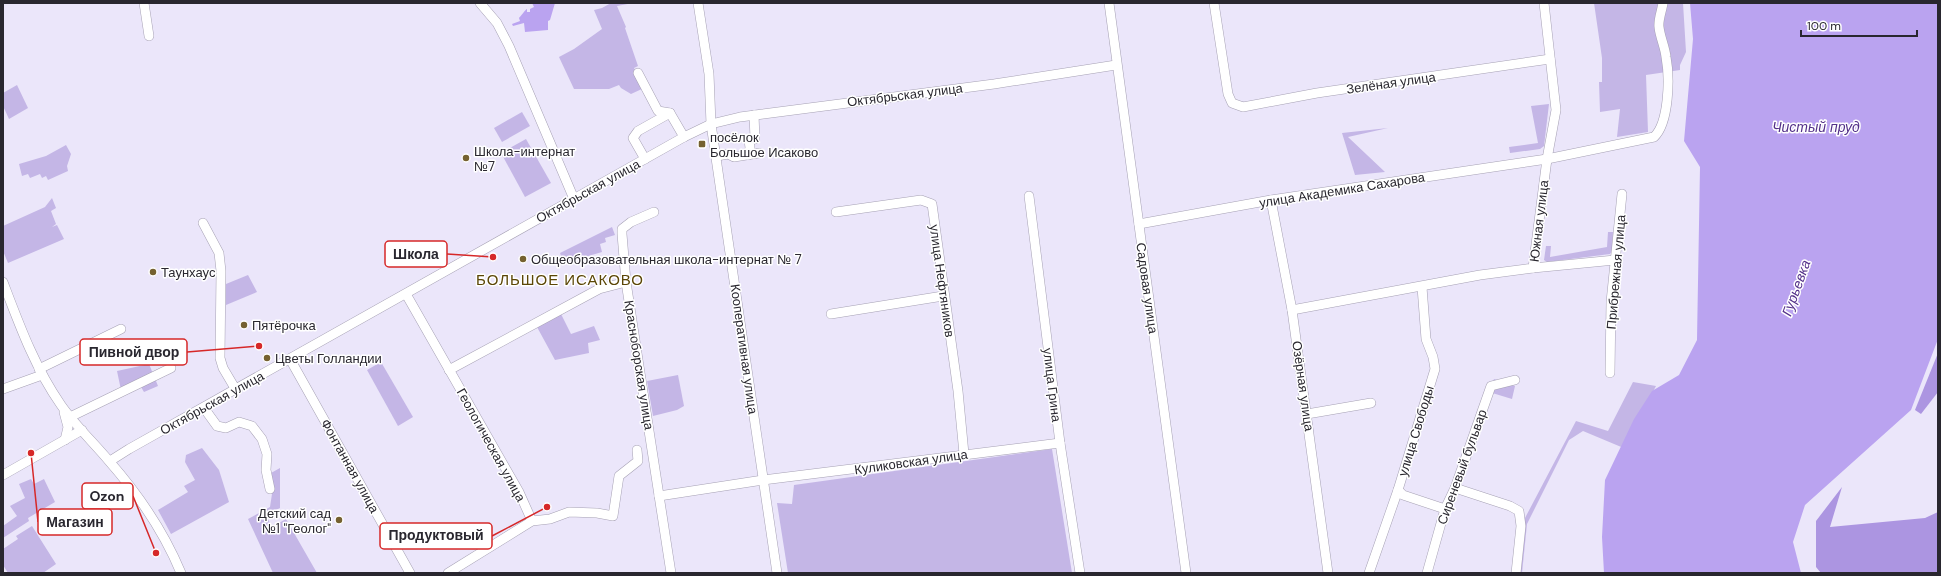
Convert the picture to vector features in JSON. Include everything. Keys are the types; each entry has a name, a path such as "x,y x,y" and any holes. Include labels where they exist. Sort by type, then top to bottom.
{"street":[{"path":"144,3 148,36"},
{"path":"480,3 497,23 509,46 574,199"},
{"name":"Кооперативная улица","path":"698,3 709,74 711,124 717,156 777,573"},
{"name":"Садовая улица","path":"1109,3 1116,65 1186,573"},
{"name":"Зелёная улица","path":"1214,3 1228,94 1232,103 1243,107 1325,92 1550,59"},
{"name":"Южная улица","path":"1292,310 1357,296 1422,287 1480,275 1533,268 1547,159 1556,110 1544,3"},
{"name":"улица Академика Сахарова","path":"1138,224 1271,200 1547,159 1654,138 1660,132 1663,121 1668,85 1666,58 1658,26 1663,3"},
{"name":"Октябрьская улица","path":"110,461 129,448 204,408 684,137 711,124 754,115 994,84 1116,65"},
{"path":"638,73 658,112 670,113"},
{"path":"670,113 684,137"},
{"path":"645,159 633,138 638,131 670,113"},
{"path":"748,155 750,148 749,140 755,139 754,115"},
{"path":"717,156 728,154 734,157 759,153"},
{"name":"Прибрежная улица","path":"1610,373 1611,302 1622,194"},
{"name":"улица Грина","path":"1029,196 1060,443 1080,573"},
{"name":"улица Нефтяников","path":"836,212 921,200 932,204 943,296 958,391 964,454"},
{"name":"Озёрная улица","path":"1271,200 1292,310 1328,573"},
{"path":"626,282 622,229 631,222 654,212"},
{"path":"203,223 219,253 221,271 220,358 223,368 236,390"},
{"path":"1533,268 1615,260"},
{"path":"3,282 17,319 41,372 62,407 110,461 134,492 172,552 181,573"},
{"name":"Красноборская улица","path":"449,370 600,289 626,282 671,573"},
{"name":"улица Свободы","path":"1369,573 1398,490 1435,370 1433,357 1426,339 1422,287"},
{"name":"Геологическая улица","path":"406,294 519,492 532,521"},
{"path":"831,314 943,296"},
{"path":"3,389 41,372 121,329"},
{"name":"Фонтанная улица","path":"290,359 410,573"},
{"path":"70,417 171,368"},
{"name":"Сиреневый бульвар","path":"1427,573 1445,509 1455,488 1490,386 1515,380"},
{"path":"1307,414 1371,403"},
{"path":"62,407 68,427 64,440"},
{"path":"204,408 217,426 226,428 239,422 252,426 262,439 267,454 266,470 270,489"},
{"path":"3,475 82,430"},
{"name":"Куликовская улица","path":"659,496 763,480 1060,443"},
{"path":"448,573 532,521 550,519 569,512 597,513 613,516 619,476 638,461 638,450"},
{"path":"1455,488 1510,506 1519,511 1521,526 1516,573"},
{"path":"1398,490 1403,495 1445,509"}],"shaded area":[{"path":"611,3 633,3 617,6 626,27 625,28 638,66 634,68 644,88 631,94 619,85 609,89 574,89 559,57 574,49 602,29 594,10"},
{"path":"1594,3 1683,3 1686,52 1680,65 1680,70 1646,75 1648,132 1617,137 1620,109 1600,112 1599,82 1602,82 1602,58"},
{"path":"17,85 28,108 9,119 3,106 3,93"},
{"path":"1549,104 1544,146 1540,149 1510,153 1509,147 1538,143 1531,106"},
{"path":"522,112 530,126 502,142 494,128"},
{"path":"1388,128 1348,137 1385,172 1355,175 1342,133"},
{"path":"526,139 551,183 525,197 501,153"},
{"path":"66,145 71,154 67,166 68,171 48,180 46,176 42,178 40,174 30,178 28,174 22,176 19,164 46,156"},
{"path":"52,198 56,208 51,211 56,224 52,227 57,225 64,239 8,263 3,251 3,226 45,207"},
{"path":"612,227 615,235 605,238 606,242 600,244 602,252 584,256 564,264 560,253"},
{"path":"1608,232 1613,232 1612,251 1610,254 1547,262 1544,260 1546,246 1551,246 1550,257 1607,247"},
{"path":"248,275 257,292 226,305 226,284"},
{"path":"561,314 571,334 594,326 600,340 588,343 589,353 555,360 537,327"},
{"path":"1938,353 1938,392 1921,414 1915,410"},
{"path":"381,362 413,417 398,426 367,370"},
{"path":"149,364 158,386 144,392 141,387 121,390 117,371"},
{"path":"678,375 684,406 677,410 653,416 647,381"},
{"path":"1494,379 1515,386 1512,399 1489,392"},
{"path":"1633,382 1656,386 1637,422 1626,449 1583,431 1569,440 1527,524 1522,573 1520,573 1525,518 1576,421 1608,431"},
{"path":"202,448 219,470 229,502 171,534 158,510 188,492 184,486 195,480 185,462 186,455"},
{"path":"1052,449 1072,573 788,573 777,503 792,504 794,485"},
{"path":"280,468 280,508 266,515 272,527 286,519 317,573 273,573 248,519 270,507 272,494 271,473"},
{"path":"31,479 34,484 44,479 55,502 28,518 29,521 3,538 3,526 17,516 10,506 25,498 19,484"},
{"path":"1842,487 1830,527 1925,518 1938,512 1938,571 1935,573 1821,573 1816,567 1816,521"},
{"path":"32,526 56,564 43,573 8,573 3,565 3,549 18,539 16,536"}],"water":[{"path":"532,3 555,3 550,20 548,21 548,30 525,32 524,23 513,26 512,24 520,21 519,18 526,9 527,12 530,12 530,9 534,7"},
{"name":"Чистый пруд","path":"1690,3 1938,3 1938,339 1911,410 1805,505 1793,542 1801,573 1604,573 1602,537 1605,480 1634,419 1652,391 1679,375 1697,340 1700,167 1684,141 1693,39"}],"place":[{"name":"посёлок Большое Исаково","path":"702,144"},
{"name":"Школа-интернат №7","path":"466,158"},
{"name":"Школа","path":"493,257"},
{"name":"Общеобразовательная школа-интернат № 7","path":"523,259"},
{"name":"Таунхаус","path":"153,272"},
{"name":"Пятёрочка","path":"244,325"},
{"name":"Пивной двор","path":"259,346"},
{"name":"Цветы Голландии","path":"267,358"},
{"name":"Магазин","path":"31,453"},
{"name":"Продуктовый","path":"547,507"},
{"name":"Детский сад №1 \"Геолог\"","path":"339,520"},
{"name":"Ozon","path":"156,553"}],"district":[{"name":"БОЛЬШОЕ ИСАКОВО","path":"560,280"}],"water label":[{"name":"Гурьевка","path":"1796,288"}]}
